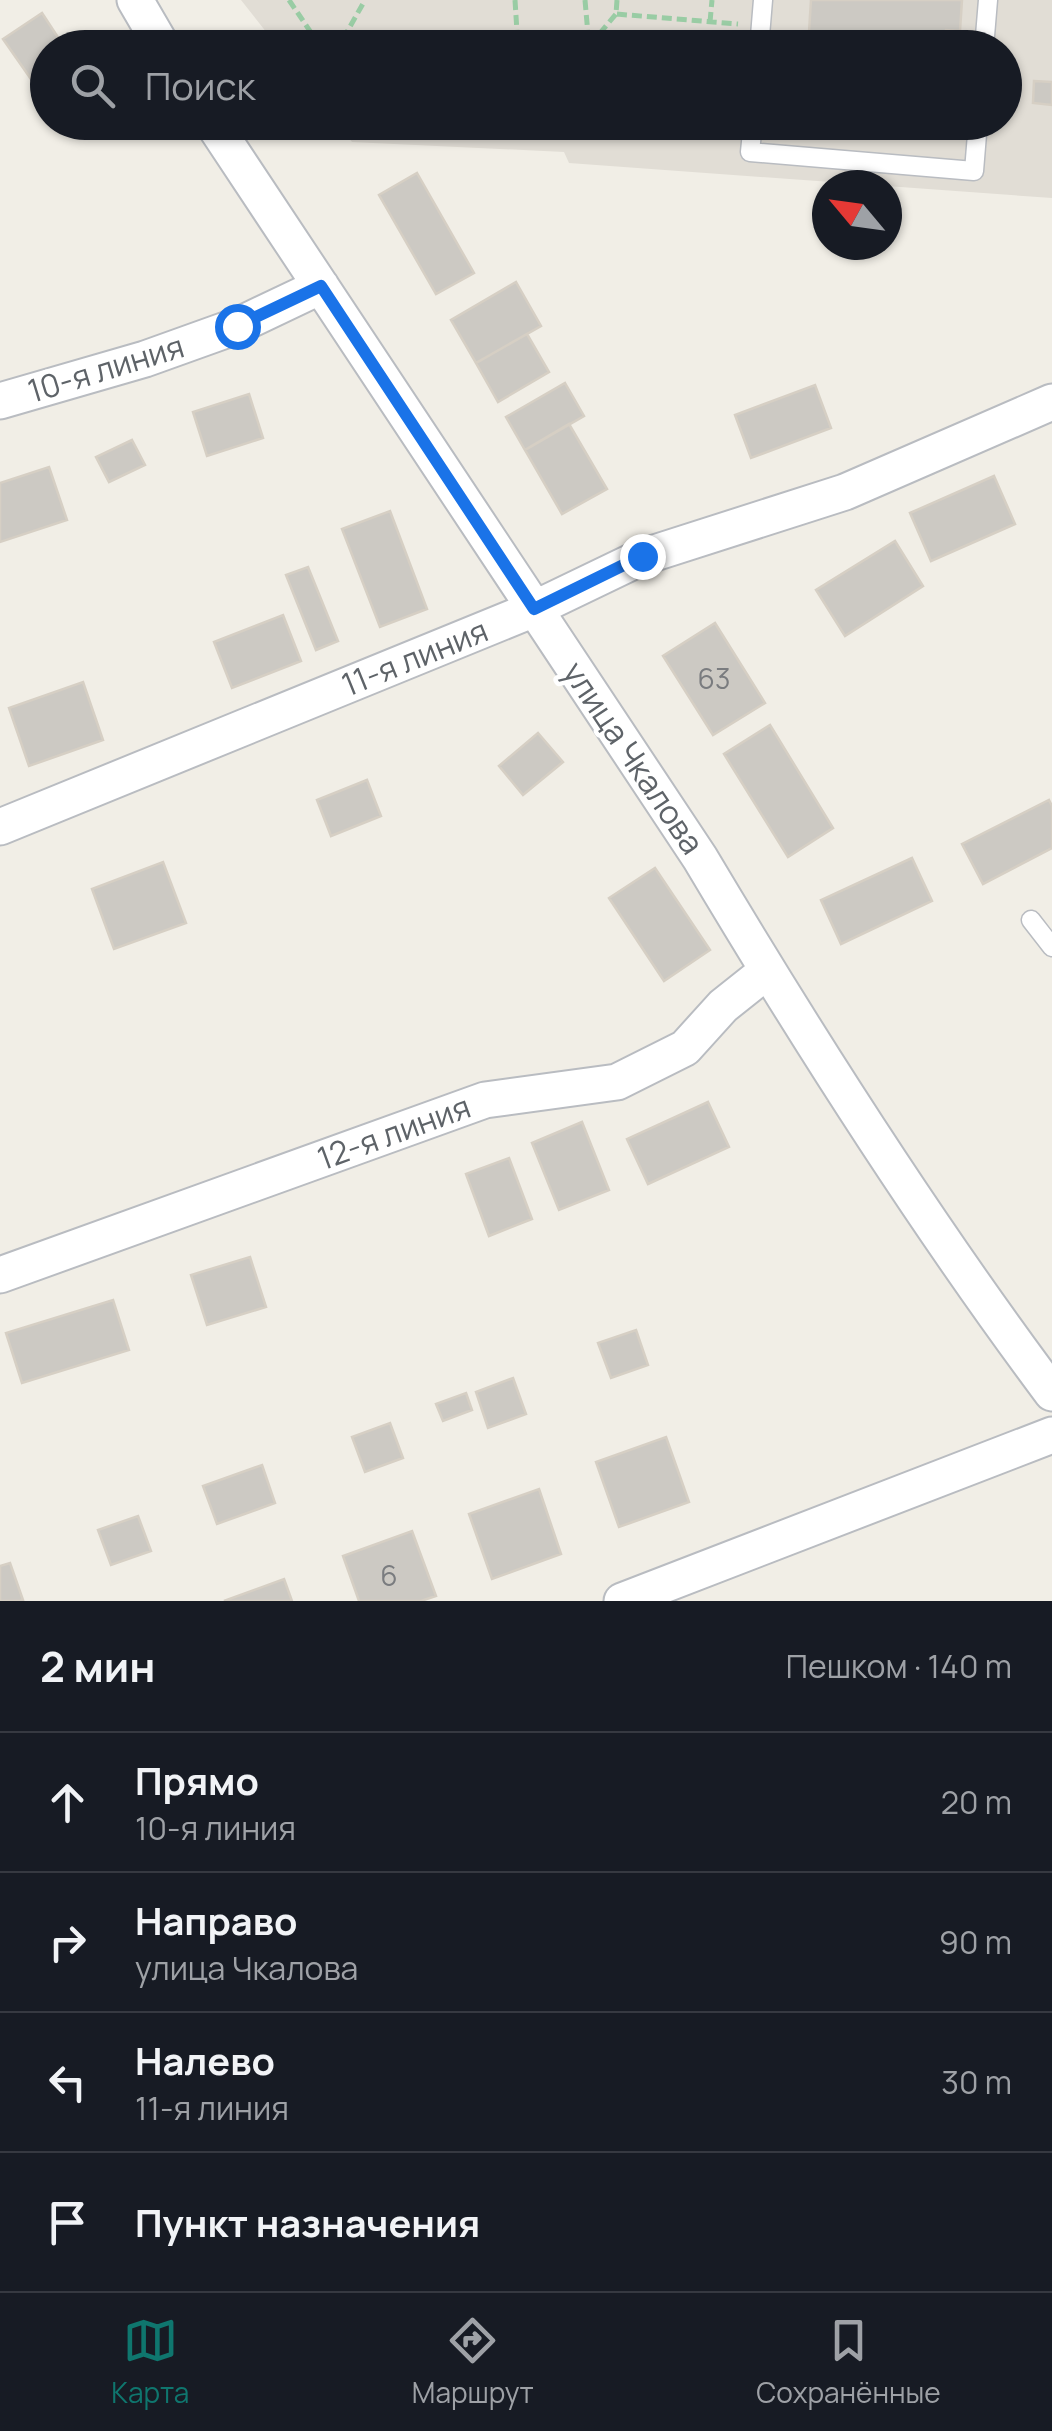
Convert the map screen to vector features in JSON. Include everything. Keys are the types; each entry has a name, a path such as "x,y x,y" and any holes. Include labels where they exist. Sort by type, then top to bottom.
{"street":[{"path":"135,0 152,30"},
{"name":"улица Чкалова","path":"224,140 700,858 767,971 915,1200 1052,1393"},
{"name":"10-я линия","path":"0,402 144,359 237,326 321,286"},
{"name":"11-я линия","path":"0,828 534,609 642,556 845,492 1052,402"},
{"name":"12-я линия","path":"0,1275 486,1100 617,1082 685,1048 723,1006 767,971"},
{"path":"622,1601 1052,1435"}],"lane":[{"path":"761,30 763,0"},
{"path":"986,30 988,0"},
{"path":"751,140 750,152 974,170 976,140"},
{"path":"1031,920 1052,948"}],"path":[{"path":"290,0 309,30"},
{"path":"348,30 365,0"},
{"path":"515,0 517,30"},
{"path":"586,0 588,30"},
{"path":"603,30 616,14 617,0"},
{"path":"710,22 712,0"},
{"path":"616,14 761,26"}],"shaded area":[{"path":"241,0 1052,0 1052,198 902,187 902,170 812,170 812,181 569,163 564,152 350,140 1022,140 1022,30 265,30"}],"building":[{"path":"811,0 962,0 960,30 809,30"},
{"path":"42,13 53,30 30,30 30,78 3,39"},
{"path":"1034,81 1052,82 1052,105 1033,103"},
{"path":"417,173 474,273 436,294 379,195"},
{"path":"516,282 541,326 476,363 451,320"},
{"path":"527,334 549,372 498,402 476,363"},
{"path":"565,383 584,416 525,450 506,417"},
{"path":"815,385 831,428 751,458 735,415"},
{"path":"249,394 263,438 207,456 193,412"},
{"path":"569,424 607,489 562,514 525,450"},
{"path":"132,440 145,465 109,482 96,457"},
{"path":"49,467 67,520 0,542 0,483"},
{"path":"994,476 1015,524 931,561 910,513"},
{"path":"390,511 427,609 380,627 342,529"},
{"path":"895,541 923,586 845,636 816,590"},
{"path":"308,567 338,641 316,650 286,575"},
{"path":"283,615 301,661 232,688 214,642"},
{"path":"715,623 765,703 713,735 663,656"},
{"path":"83,682 103,740 29,766 9,708"},
{"path":"770,725 833,828 788,857 724,754"},
{"path":"538,733 563,762 523,795 499,766"},
{"path":"367,780 381,816 331,836 317,800"},
{"path":"1049,800 1052,848 983,884 962,844"},
{"path":"912,858 932,901 841,944 821,900"},
{"path":"163,862 186,923 114,949 92,889"},
{"path":"655,868 710,950 664,981 609,898"},
{"path":"708,1102 729,1147 648,1184 627,1139"},
{"path":"582,1122 609,1190 559,1210 532,1143"},
{"path":"509,1158 532,1219 489,1236 466,1174"},
{"path":"250,1257 266,1307 207,1325 191,1275"},
{"path":"113,1300 129,1350 22,1383 6,1333"},
{"path":"636,1330 648,1365 611,1378 598,1343"},
{"path":"513,1378 526,1414 488,1428 476,1392"},
{"path":"466,1393 472,1410 443,1421 436,1404"},
{"path":"390,1423 403,1458 365,1472 352,1437"},
{"path":"666,1437 689,1502 619,1527 596,1462"},
{"path":"262,1465 275,1503 217,1524 203,1486"},
{"path":"539,1489 561,1554 492,1579 469,1514"},
{"path":"138,1516 151,1551 111,1565 98,1530"},
{"path":"412,1531 436,1596 421,1601 359,1601 343,1556"},
{"path":"10,1563 23,1600 0,1601 0,1566"},
{"path":"284,1579 292,1601 224,1601"}],"route":[{"path":"237,326 321,286 534,609 642,556"}]}
